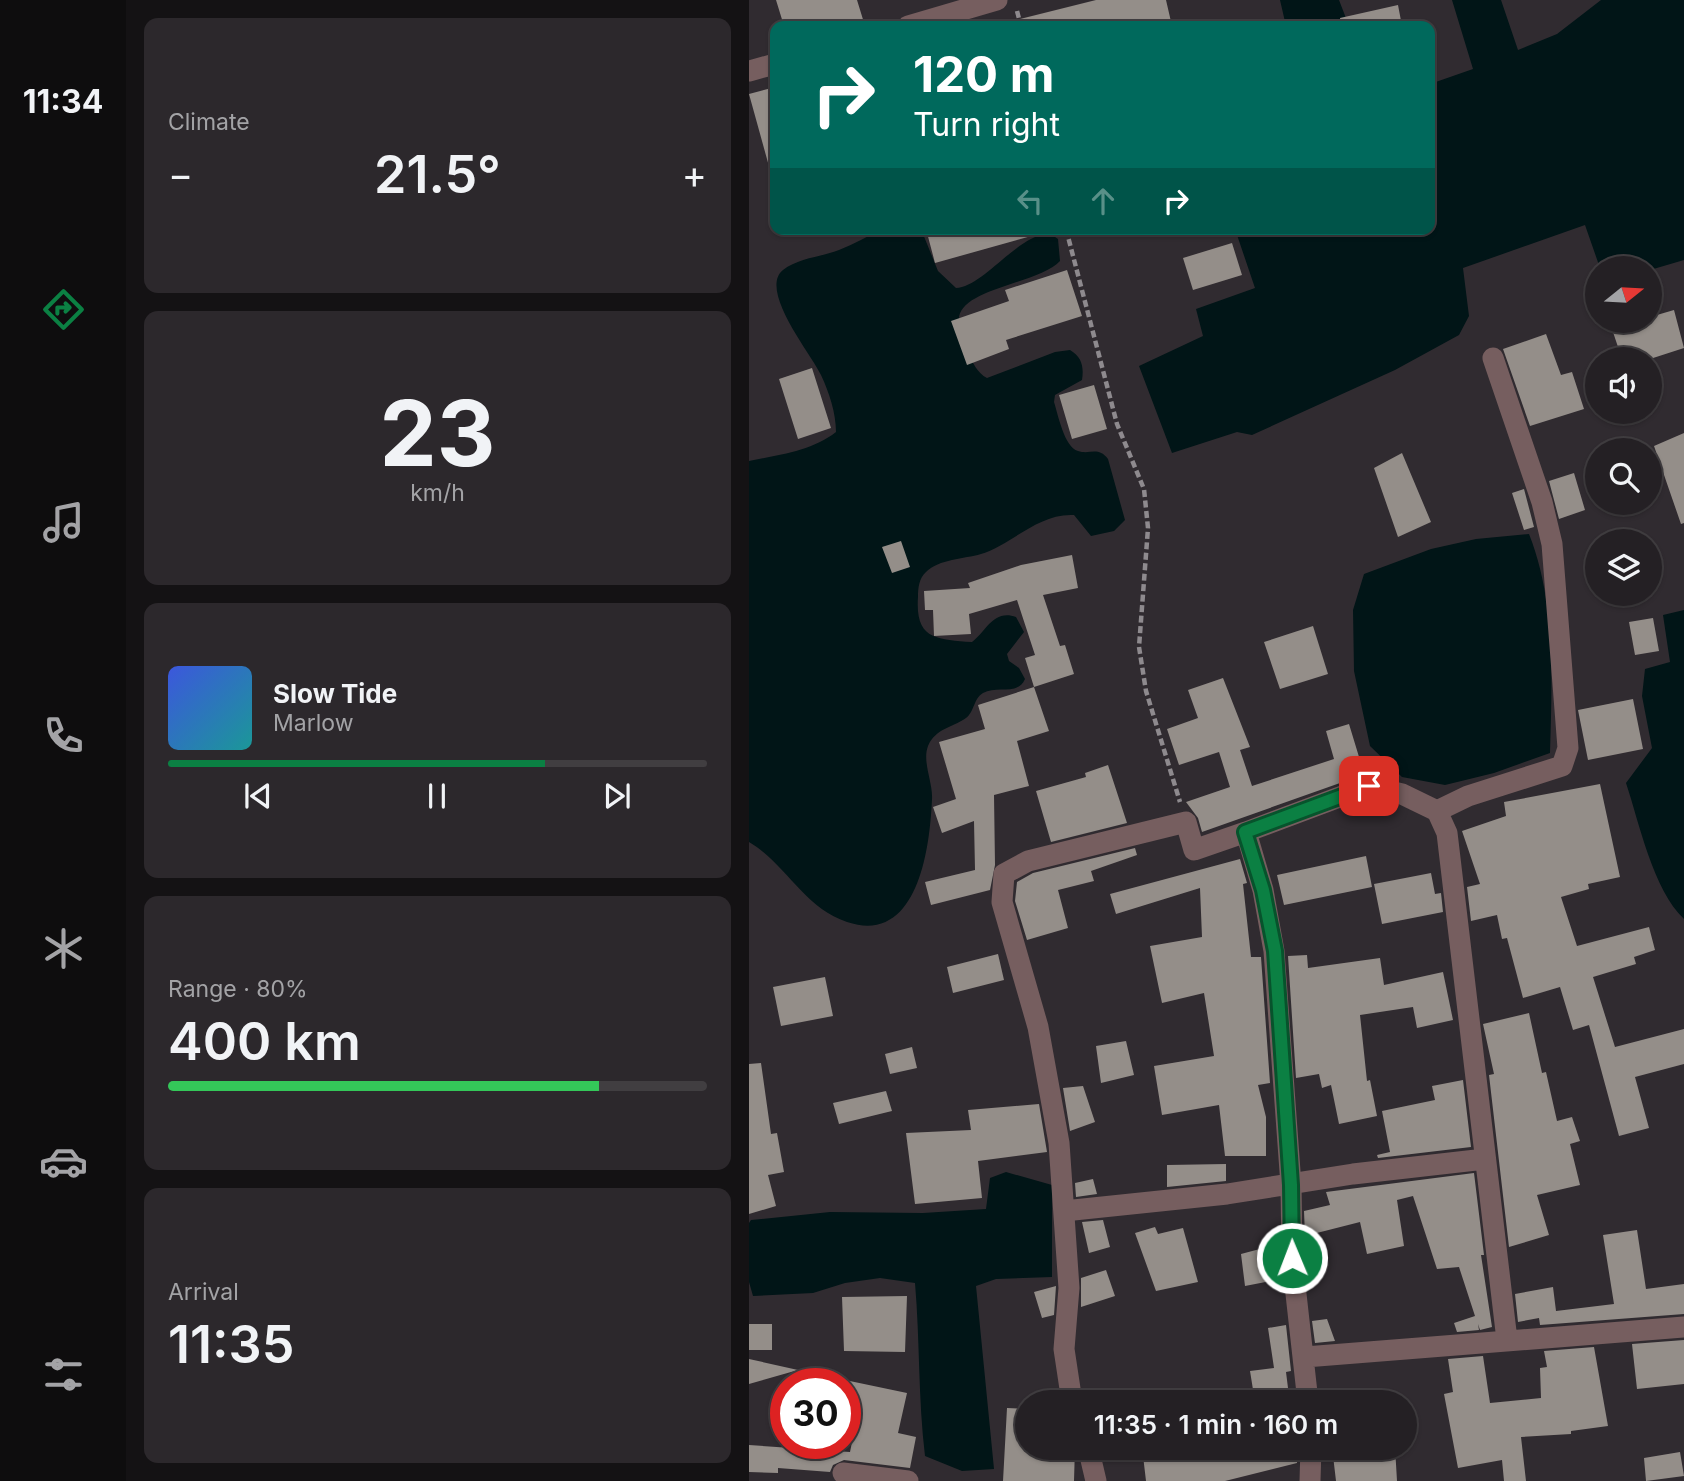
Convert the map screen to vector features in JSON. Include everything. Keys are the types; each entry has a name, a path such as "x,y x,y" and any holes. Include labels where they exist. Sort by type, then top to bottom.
{"street":[{"path":"925,21 997,0"},
{"path":"749,71 770,65"},
{"path":"1437,811 1468,796 1562,766 1568,748 1552,544 1542,502 1493,358"},
{"path":"1070,1390 1064,1349 1069,1288 1053,1103 1038,1027 1002,902 1004,874 1028,861 1186,822 1194,850 1369,786 1402,794 1437,811 1447,833 1507,1340"},
{"path":"1245,832 1263,890 1275,951 1291,1185 1292,1258 1307,1390"},
{"path":"1064,1211 1485,1159"},
{"path":"1305,1357 1684,1327"},
{"path":"1091,1460 1096,1481"},
{"path":"1311,1460 1311,1481"},
{"path":"843,1473 908,1481"}],"path":[{"path":"1068,235 1117,424 1144,489 1148,528 1139,647 1146,691 1186,822"}],"shaded area":[{"path":"1280,0 1339,0 1347,21 1285,21"},
{"path":"1452,0 1501,0 1518,50 1557,34 1601,0 1684,0 1684,260 1663,266 1663,256 1596,256 1585,225 1463,268 1469,316 1459,335 1395,370 1252,435 1237,432 1172,453 1139,366 1203,336 1196,309 1255,288 1237,235 1435,235 1435,82 1473,69"},
{"path":"871,235 923,235 938,271 956,288 981,277 1035,237 1047,235 1058,239 1060,261 1050,269 974,299 964,307 959,317 971,359 987,378 1055,352 1070,350 1080,359 1082,380 1055,395 1054,402 1065,437 1073,448 1082,452 1101,453 1108,459 1125,520 1114,531 1091,536 1074,515 1049,519 981,554 938,564 922,577 918,590 920,622 925,629 939,638 972,642 1001,616 1016,617 1024,632 1007,654 1009,661 1019,668 1025,679 1022,684 1012,689 983,693 977,698 966,718 935,735 931,740 926,759 932,792 931,818 916,887 905,906 890,919 871,925 847,922 819,907 774,862 749,842 749,461 806,448 836,432 827,388 782,307 777,292 777,279 783,270 796,263 856,243"},
{"path":"1529,534 1538,560 1548,614 1551,670 1550,753 1494,773 1445,785 1402,777 1370,746 1354,671 1353,610 1364,574 1431,549 1476,539"},
{"path":"1684,610 1684,919 1673,906 1655,874 1626,783 1652,748 1642,696 1645,669 1670,662 1663,615"},
{"path":"1006,1172 1052,1185 1052,1277 996,1279 976,1286 994,1469 962,1471 925,1456 915,1283 880,1278 845,1283 813,1293 753,1296 749,1282 749,1223 751,1220 830,1212 923,1213 986,1209 990,1178"}],"building":[{"path":"776,0 857,0 863,21 782,21"},
{"path":"1096,0 1166,0 1171,21 1020,21"},
{"path":"1398,5 1401,21 1340,21 1340,18"},
{"path":"770,88 770,170 749,94"},
{"path":"928,235 1035,235 935,263"},
{"path":"1232,243 1242,275 1193,290 1183,258"},
{"path":"1067,270 1082,316 1006,340 1009,349 967,365 951,321 1009,301 1005,290"},
{"path":"1674,310 1684,348 1662,355 1662,347 1618,347 1613,333 1662,333 1663,313"},
{"path":"1546,334 1561,375 1572,372 1584,409 1530,426 1503,349"},
{"path":"812,368 831,428 798,439 779,379"},
{"path":"1094,385 1107,429 1072,439 1059,395"},
{"path":"1684,433 1684,523 1681,524 1662,469 1662,443"},
{"path":"1402,453 1431,522 1398,537 1374,468"},
{"path":"1574,473 1585,510 1559,519 1549,481"},
{"path":"1524,489 1534,527 1524,530 1512,493"},
{"path":"901,541 910,567 892,573 882,547"},
{"path":"1072,555 1078,588 1043,595 1060,646 1065,645 1074,674 1034,687 1025,658 1035,655 1017,600 969,614 971,634 934,636 933,610 925,610 924,591 970,588 968,583 1021,565"},
{"path":"1653,618 1659,651 1635,655 1629,622"},
{"path":"1313,626 1328,674 1280,689 1264,642"},
{"path":"1223,678 1250,747 1240,750 1252,786 1334,759 1326,731 1349,724 1363,770 1339,778 1340,783 1202,832 1198,818 1186,802 1230,787 1219,752 1179,765 1167,729 1198,718 1188,690"},
{"path":"1034,687 1049,731 1017,741 1029,786 994,795 995,865 990,890 931,905 925,882 975,870 974,821 942,833 933,807 956,799 939,742 985,729 978,705"},
{"path":"1633,699 1643,749 1588,760 1578,710"},
{"path":"1108,765 1127,823 1051,842 1036,791 1086,777 1085,773"},
{"path":"1600,784 1620,877 1588,884 1589,889 1561,897 1577,946 1649,927 1655,950 1634,957 1636,964 1593,977 1615,1047 1684,1029 1684,1064 1635,1077 1649,1128 1619,1136 1589,1025 1573,1030 1560,987 1523,998 1507,938 1502,939 1497,915 1471,921 1467,887 1480,884 1462,831 1506,816 1504,802"},
{"path":"1135,848 1137,855 1091,871 1094,881 1058,890 1068,928 1027,940 1015,901 1017,882 1033,873"},
{"path":"1366,856 1372,887 1284,905 1277,875"},
{"path":"1240,859 1247,883 1243,884 1251,957 1261,957 1270,1083 1258,1085 1266,1117 1266,1156 1225,1156 1219,1105 1162,1115 1154,1066 1214,1056 1204,993 1162,1003 1150,946 1202,937 1200,888 1116,914 1110,894"},
{"path":"1431,873 1435,894 1441,893 1443,912 1382,924 1374,884"},
{"path":"998,954 1004,980 953,993 947,967"},
{"path":"1307,955 1308,968 1380,958 1384,985 1443,972 1453,1020 1417,1028 1413,1007 1360,1015 1367,1081 1370,1080 1377,1116 1339,1124 1331,1085 1322,1088 1319,1074 1296,1078 1288,956"},
{"path":"825,977 833,1016 781,1026 773,987"},
{"path":"1529,1013 1542,1073 1546,1072 1557,1121 1572,1117 1580,1141 1570,1144 1580,1185 1537,1195 1549,1235 1509,1247 1489,1075 1494,1074 1483,1024"},
{"path":"1126,1041 1134,1075 1101,1083 1096,1046"},
{"path":"912,1047 917,1068 890,1074 885,1054"},
{"path":"761,1063 771,1134 777,1133 784,1172 768,1175 776,1206 749,1214 749,1064"},
{"path":"1463,1080 1471,1147 1378,1158 1377,1155 1390,1152 1382,1111 1435,1100 1432,1086"},
{"path":"1083,1086 1095,1122 1070,1131 1063,1088"},
{"path":"886,1091 892,1111 839,1124 833,1103"},
{"path":"1039,1104 1047,1152 978,1161 982,1198 915,1204 906,1133 971,1130 968,1110"},
{"path":"1226,1164 1226,1181 1167,1187 1167,1165"},
{"path":"1474,1173 1484,1255 1481,1255 1492,1327 1480,1330 1478,1324 1479,1330 1457,1332 1454,1323 1475,1316 1459,1267 1437,1269 1413,1196 1397,1200 1404,1246 1367,1254 1360,1222 1305,1236 1304,1211 1330,1205 1326,1192"},
{"path":"1093,1179 1097,1194 1076,1197 1075,1183"},
{"path":"1103,1220 1110,1247 1089,1253 1082,1222"},
{"path":"1155,1227 1158,1234 1183,1228 1198,1282 1156,1291 1135,1233"},
{"path":"1637,1230 1646,1289 1684,1284 1684,1314 1540,1325 1539,1318 1518,1322 1515,1294 1553,1287 1556,1311 1614,1304 1603,1235"},
{"path":"1279,1244 1281,1279 1245,1286 1241,1254"},
{"path":"1106,1270 1115,1296 1081,1307 1081,1278"},
{"path":"1056,1286 1054,1315 1042,1318 1034,1292"},
{"path":"907,1296 905,1352 844,1351 842,1297"},
{"path":"1327,1319 1335,1341 1315,1343 1312,1321"},
{"path":"749,1324 772,1324 772,1350 749,1350"},
{"path":"1286,1325 1291,1371 1286,1372 1288,1390 1253,1390 1250,1371 1274,1368 1268,1328"},
{"path":"1684,1340 1684,1384 1637,1389 1632,1344"},
{"path":"1594,1347 1608,1426 1571,1431 1571,1434 1521,1437 1526,1481 1504,1481 1502,1460 1458,1468 1444,1394 1453,1392 1448,1359 1483,1356 1490,1403 1541,1398 1540,1368 1547,1367 1544,1351"},
{"path":"749,1359 789,1368 770,1368 770,1378 749,1384"},
{"path":"861,1383 907,1393 898,1433 916,1437 910,1468 844,1460 833,1465 830,1472 778,1468 778,1473 749,1472 749,1445 770,1446 770,1459 861,1459"},
{"path":"1007,1408 1015,1408 1015,1460 1075,1460 1074,1481 1003,1481"},
{"path":"1680,1452 1684,1476 1646,1481 1644,1458"},
{"path":"1144,1460 1297,1460 1297,1463 1225,1481 1146,1481"},
{"path":"1334,1460 1396,1460 1397,1481 1336,1481"}],"route":[{"path":"1292,1258 1291,1185 1275,951 1263,890 1245,832 1369,786"}]}
